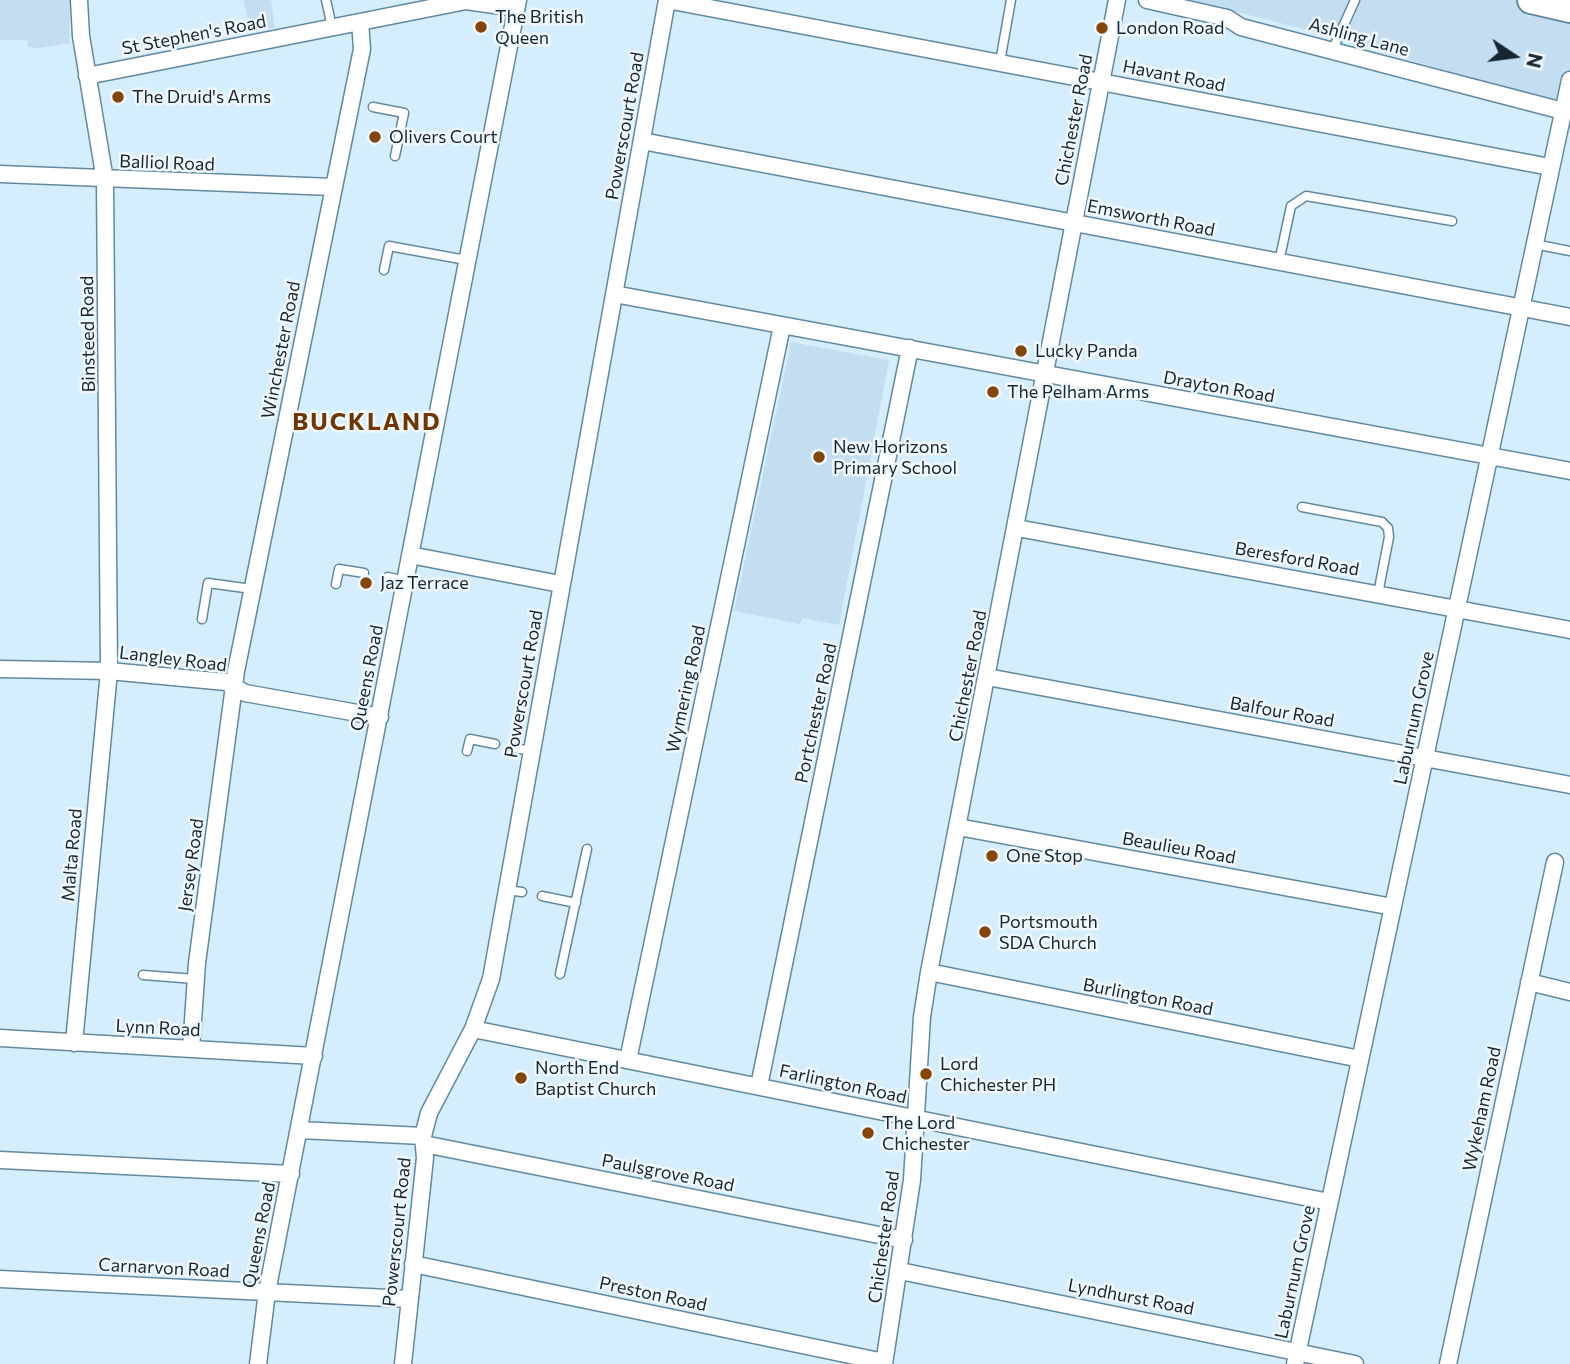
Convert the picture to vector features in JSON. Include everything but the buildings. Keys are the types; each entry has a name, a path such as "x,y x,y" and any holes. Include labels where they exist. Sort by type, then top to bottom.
{"main road":[{"path":"1531,0 1570,9"}],"street":[{"name":"Binsteed Road","path":"79,0 87,76 105,180 109,671"},
{"name":"Havant Road","path":"667,0 1550,167"},
{"name":"Powerscourt Road","path":"403,1364 424,1140 438,1092 473,1029 491,979 514,891 531,751 667,0"},
{"name":"Chichester Road","path":"884,1363 904,1240 917,1119 922,1017 929,972 1117,0"},
{"name":"Ashling Lane","path":"1147,0 1227,18 1241,27 1563,111"},
{"name":"St Stephen's Road","path":"87,76 466,1 517,4"},
{"name":"Queens Road","path":"258,1364 267,1292 517,4"},
{"name":"Winchester Road","path":"234,686 333,187 356,103 362,49 360,22"},
{"name":"Laburnum Grove","path":"1297,1358 1570,80"},
{"name":"Emsworth Road","path":"642,141 1570,317"},
{"name":"Balliol Road","path":"0,174 333,187"},
{"name":"Drayton Road","path":"614,294 1570,471"},
{"name":"Wymering Road","path":"628,1060 782,326"},
{"name":"Portchester Road","path":"759,1086 910,348"},
{"name":"Beresford Road","path":"1017,528 1570,630"},
{"path":"410,555 560,584"},
{"name":"Langley Road","path":"0,669 109,671 226,682 245,693 380,717"},
{"name":"Malta Road","path":"74,1043 109,671"},
{"name":"Balfour Road","path":"987,677 1570,785"},
{"name":"Jersey Road","path":"191,1049 195,979 234,686"},
{"name":"Beaulieu Road","path":"957,827 1393,907"},
{"name":"Wykeham Road","path":"1448,1364 1555,862"},
{"name":"Burlington Road","path":"929,972 1360,1059"},
{"path":"1529,982 1570,992"},
{"name":"Farlington Road","path":"473,1029 1329,1202"},
{"name":"Lynn Road","path":"0,1038 314,1056"},
{"name":"Paulsgrove Road","path":"300,1130 424,1140 904,1240"},
{"path":"0,1160 291,1174"},
{"name":"Preston Road","path":"413,1264 884,1363"},
{"name":"Lyndhurst Road","path":"900,1271 1297,1358 1354,1364"},
{"name":"Carnarvon Road","path":"0,1279 409,1299"}],"lane":[{"path":"327,0 332,27"},
{"path":"1000,62 1011,0"},
{"path":"1333,50 1355,0"},
{"path":"373,107 404,113 395,156"},
{"path":"1279,262 1291,206 1306,196 1452,221"},
{"path":"1534,244 1570,251"},
{"path":"384,270 389,246 466,260"},
{"path":"1302,507 1381,522 1388,528 1389,537 1378,594"},
{"path":"336,584 339,569 364,573"},
{"path":"388,577 405,580"},
{"path":"202,619 208,583 252,589"},
{"path":"467,751 470,738 495,744"},
{"path":"514,748 531,751"},
{"path":"560,974 587,849"},
{"path":"542,896 576,903"},
{"path":"143,975 195,979"}],"shaded area":[{"path":"0,0 70,0 69,43 39,48 28,47 27,40 0,40"},
{"path":"244,0 271,0 275,27 250,32"},
{"path":"1189,0 1570,0 1570,101 1510,90 1332,36"},
{"name":"New Horizons Primary School","path":"791,342 889,360 839,625 802,618 800,624 734,611"}],"place":[{"name":"The British Queen","path":"481,27"},
{"name":"London Road","path":"1102,28"},
{"name":"The Druid's Arms","path":"118,97"},
{"name":"Olivers Court","path":"375,137"},
{"name":"Lucky Panda","path":"1021,351"},
{"name":"The Pelham Arms","path":"993,392"},
{"name":"New Horizons Primary School","path":"819,457"},
{"name":"Jaz Terrace","path":"366,583"},
{"name":"One Stop","path":"992,856"},
{"name":"Portsmouth SDA Church","path":"985,932"},
{"name":"Lord Chichester PH","path":"926,1074"},
{"name":"North End Baptist Church","path":"521,1078"},
{"name":"The Lord Chichester","path":"868,1133"}],"district":[{"name":"BUCKLAND","path":"367,422"}]}
